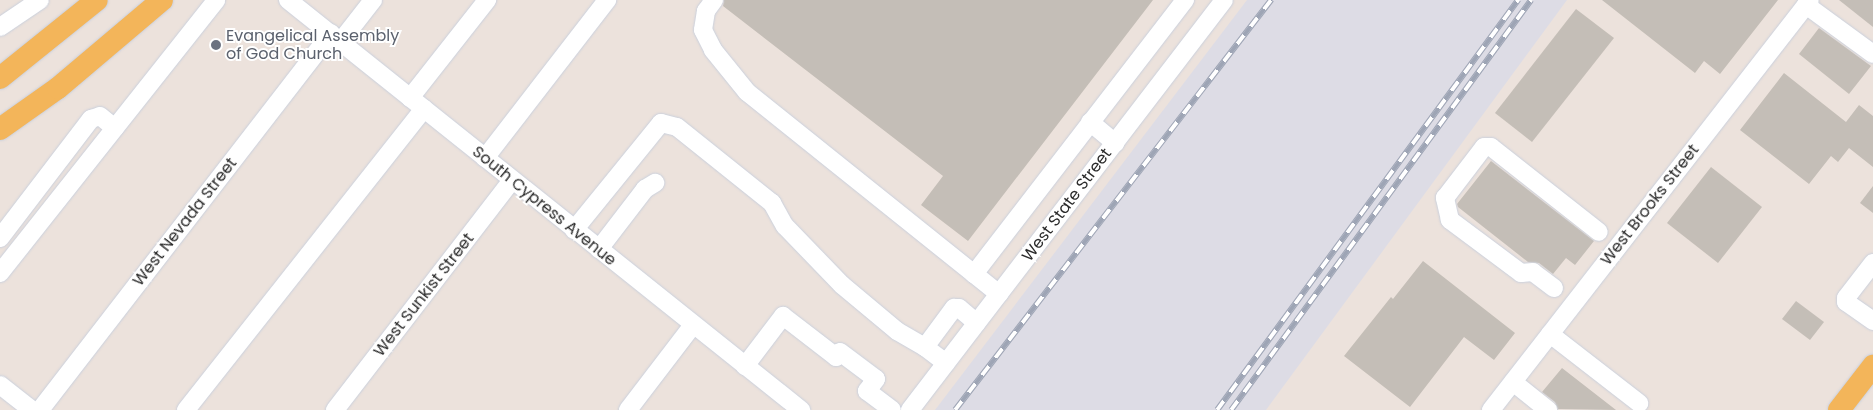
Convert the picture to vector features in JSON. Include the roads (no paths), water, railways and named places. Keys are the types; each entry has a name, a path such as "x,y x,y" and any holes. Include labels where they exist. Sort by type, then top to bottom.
{"main road":[{"path":"0,78 97,0"},
{"path":"0,129 58,88 162,0"},
{"path":"1839,410 1871,374"}],"street":[{"path":"0,26 40,0"},
{"path":"0,273 216,0"},
{"name":"South Cypress Avenue","path":"288,0 801,410"},
{"name":"West Nevada Street","path":"40,410 336,37 373,0"},
{"path":"186,410 417,103 487,0"},
{"path":"484,158 607,0"},
{"path":"714,0 706,11 703,30 713,50 747,92 999,294"},
{"path":"974,274 1185,0"},
{"name":"West State Street","path":"910,410 1224,0"},
{"path":"1808,2 1873,54"},
{"name":"West Brooks Street","path":"1491,410 1808,2"},
{"path":"0,238 91,120 100,116 115,128"},
{"path":"1090,122 1115,143"},
{"path":"574,230 661,123 677,126 772,203 785,226 842,285 897,331 925,347 946,363"},
{"path":"1554,288 1533,272 1520,273 1450,220 1445,198 1484,147 1491,147 1599,232"},
{"name":"West Sunkist Street","path":"335,410 512,180"},
{"path":"599,249 644,190 655,183"},
{"path":"1873,263 1846,298 1846,302 1873,321"},
{"path":"925,347 954,308 958,308 977,323"},
{"path":"745,366 783,316 836,357 840,352 876,379 867,391 892,410"},
{"path":"628,410 693,324"},
{"path":"1550,334 1639,403"},
{"path":"1513,382 1548,410"},
{"path":"0,385 32,410"}],"railway":[{"path":"955,410 1271,0"},
{"path":"1217,410 1518,0"},
{"path":"1231,410 1531,0"}],"place":[{"name":"Evangelical Assembly of God Church","path":"216,45"}]}
